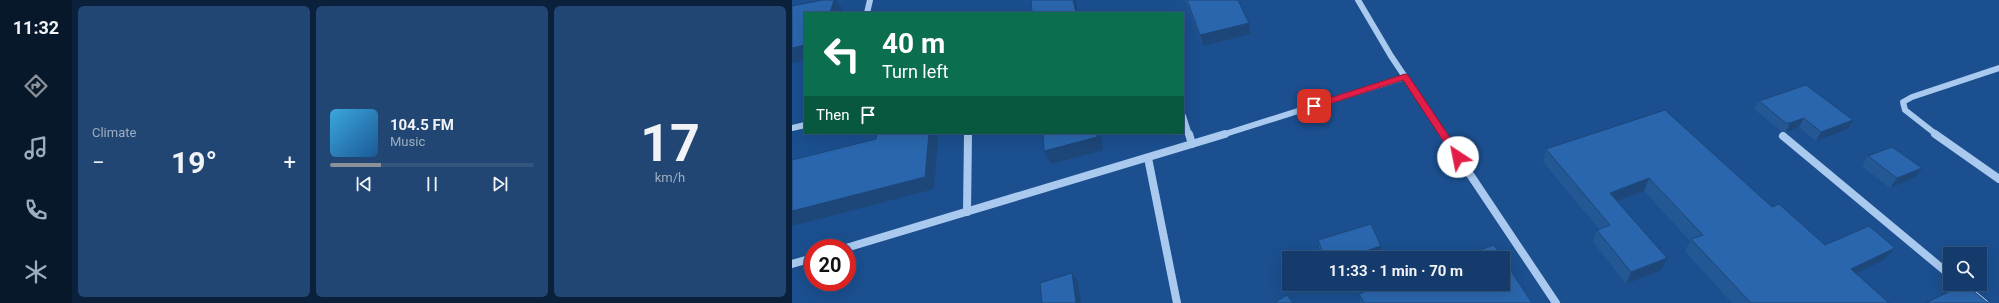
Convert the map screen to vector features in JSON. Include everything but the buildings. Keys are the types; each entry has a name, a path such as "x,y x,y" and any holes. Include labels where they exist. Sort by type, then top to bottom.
{"lane":[{"path":"867,12 870,0"},
{"path":"1358,0 1405,77 1556,303"},
{"path":"1999,68 1912,97 1903,102 1905,110 1915,119 1999,179"},
{"path":"856,245 1148,158 1405,77"},
{"path":"1184,119 1192,144"},
{"path":"792,128 804,124"},
{"path":"967,212 968,134"},
{"path":"1783,136 1943,269"},
{"path":"1148,158 1177,303"},
{"path":"792,264 804,261"},
{"path":"1969,291 1984,303"}],"route":[{"path":"1314,106 1405,77 1458,157"}]}
